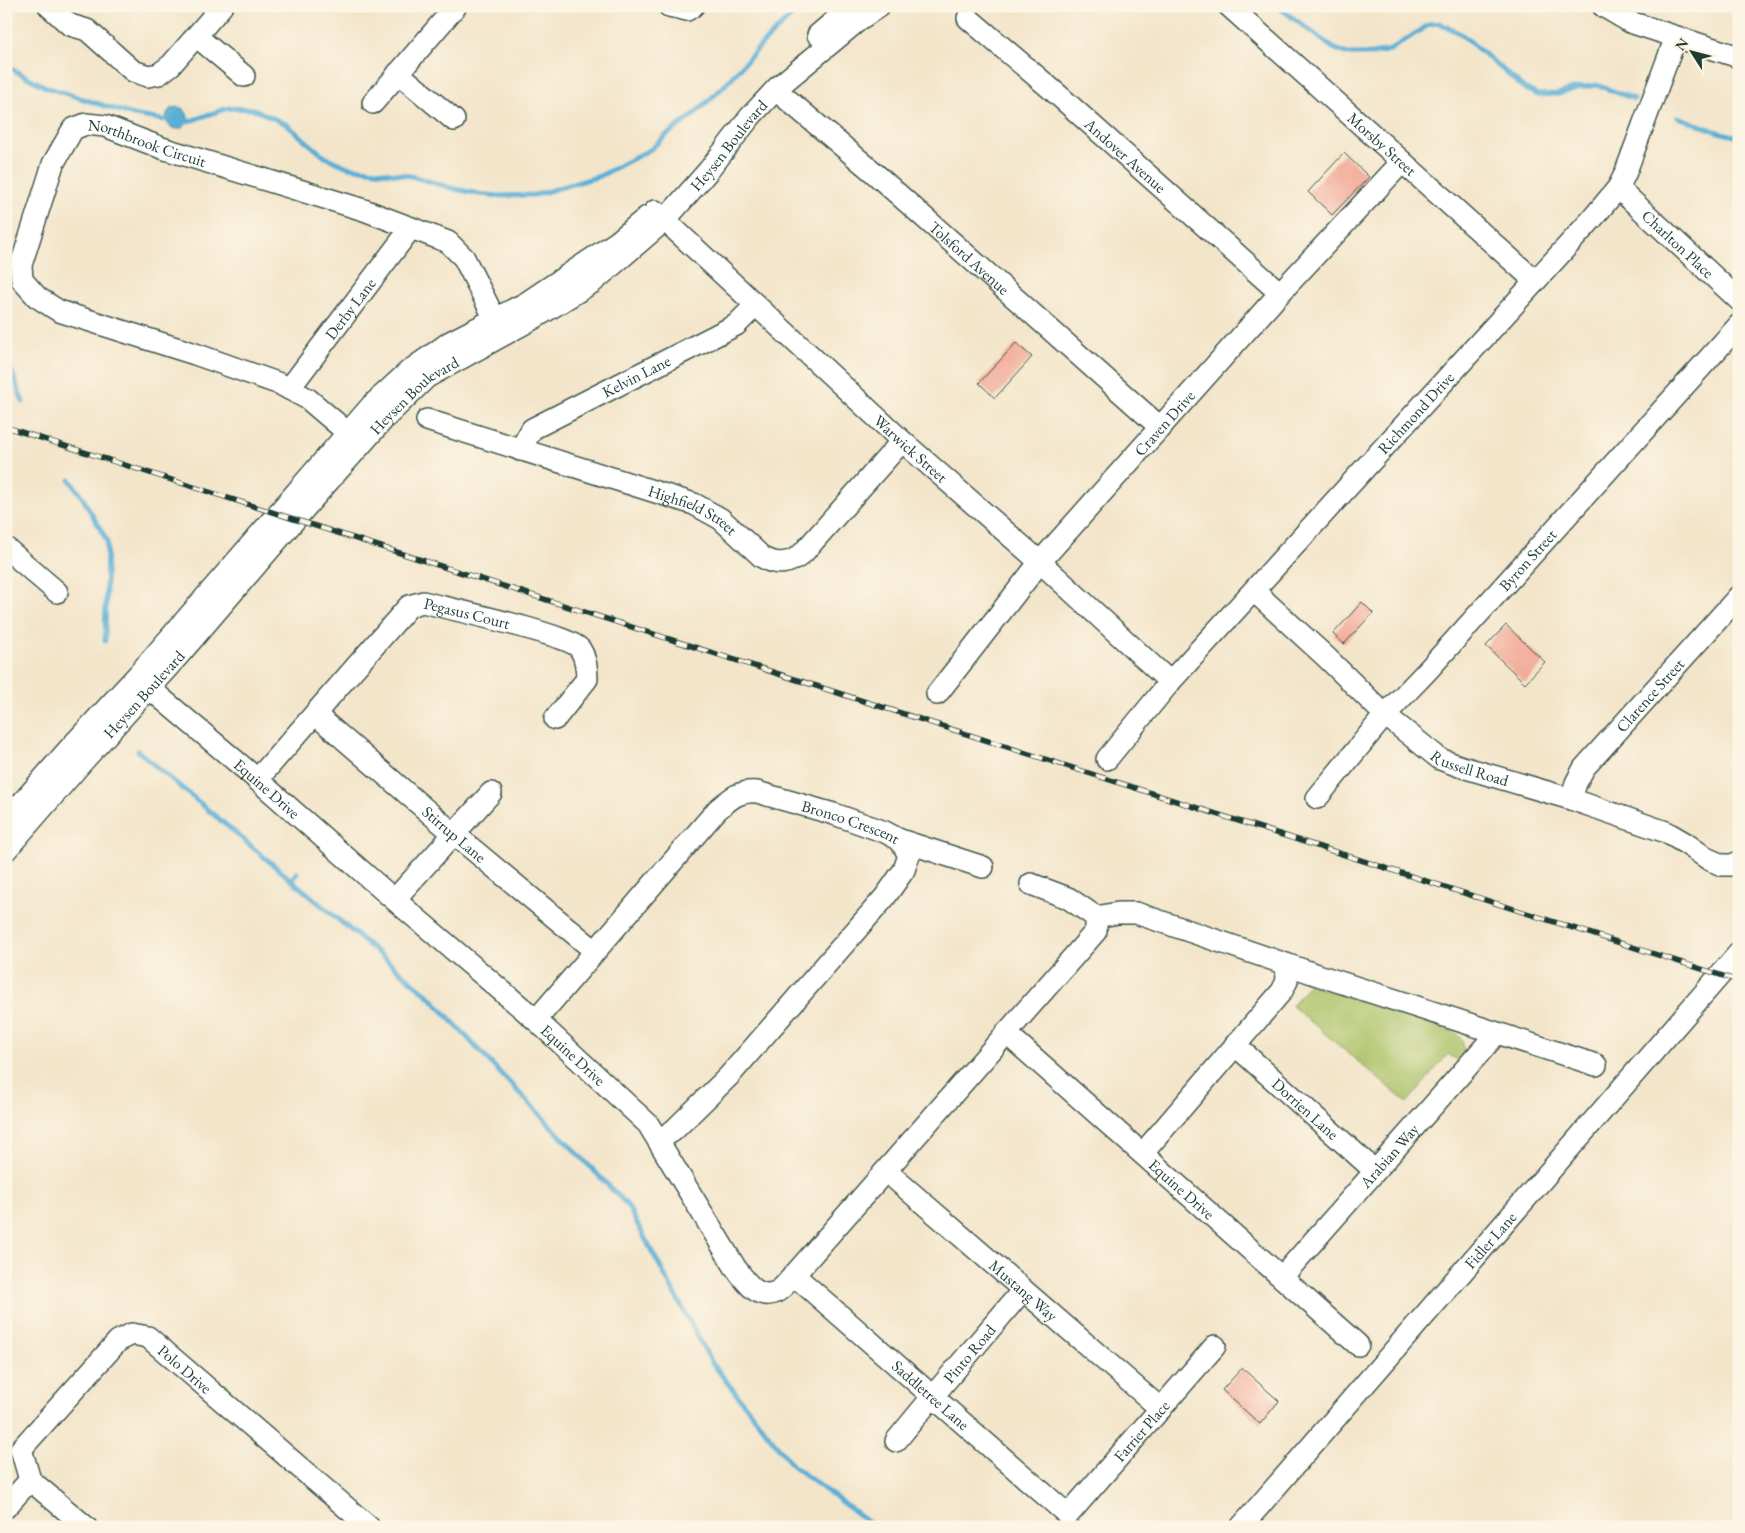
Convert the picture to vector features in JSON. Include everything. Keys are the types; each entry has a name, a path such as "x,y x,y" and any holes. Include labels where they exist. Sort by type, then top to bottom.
{"street":[{"path":"49,6 70,24 87,30 133,71 148,76 159,74 171,65 222,6"},
{"path":"373,103 456,6"},
{"path":"669,6 687,10 692,6"},
{"name":"Heysen Boulevard","path":"660,215 739,108 782,66 852,6"},
{"name":"Heysen Boulevard","path":"6,821 69,749 143,683 396,408 428,377 499,327 526,303 660,215 709,170 750,117 776,90 860,19 879,6"},
{"name":"Morsby Street","path":"1229,6 1535,281"},
{"path":"1603,6 1630,22 1739,57"},
{"name":"Andover Avenue","path":"968,18 1057,94 1280,292"},
{"path":"196,36 244,76"},
{"name":"Richmond Drive","path":"1107,759 1170,682 1592,219 1618,188 1663,77 1676,38"},
{"path":"398,73 454,120"},
{"name":"Tolsford Avenue","path":"776,90 816,126 865,165 1160,428"},
{"name":"Northbrook Circuit","path":"348,433 308,399 280,384 194,354 59,311 38,297 22,280 20,265 53,164 72,129 86,124 105,126 162,148 355,208 448,242 464,258 499,327"},
{"name":"Craven Drive","path":"937,694 1040,562 1280,292 1402,162"},
{"name":"Charlton Place","path":"1618,188 1739,300"},
{"name":"Warwick Street","path":"660,215 902,441 1040,562 1170,682"},
{"name":"Derby Lane","path":"289,389 411,228"},
{"name":"Kelvin Lane","path":"520,450 532,429 736,324 756,305"},
{"name":"Byron Street","path":"1317,798 1385,715 1427,671 1739,325"},
{"name":"Heysen Boulevard","path":"6,850 84,760 143,683 372,405 409,371 450,342 499,327"},
{"name":"Highfield Street","path":"427,420 694,504 721,519 762,557 768,561 780,563 793,560 803,553 902,441"},
{"path":"6,548 57,592"},
{"name":"Russell Road","path":"1254,591 1326,657 1385,715 1440,758 1459,766 1571,800 1666,832 1686,843 1708,859 1722,865 1736,863"},
{"name":"Clarence Street","path":"1571,800 1576,783 1584,768 1739,596"},
{"name":"Pegasus Court","path":"257,780 409,606 422,602 507,623 568,641 579,648 586,666 587,679 555,719"},
{"name":"Equine Drive","path":"143,683 536,1020 648,1124 735,1266 750,1287 761,1293 776,1292 794,1275 1096,931 1096,917"},
{"name":"Stirrup Lane","path":"315,714 595,951"},
{"name":"Bronco Crescent","path":"536,1020 717,810 729,799 746,791 757,792 834,814 885,832 900,840 909,855 904,870 885,897 729,1076 674,1130 659,1140"},
{"path":"395,899 490,793"},
{"path":"900,840 983,867"},
{"path":"1031,884 1068,898 1096,917 1118,913 1136,913 1596,1065"},
{"name":"Fidler Lane","path":"1241,1527 1739,953"},
{"path":"1143,1153 1282,991 1287,981 1286,964"},
{"name":"Equine Drive","path":"1006,1033 1358,1345"},
{"name":"Arabian Way","path":"1282,1277 1497,1033"},
{"name":"Dorrien Lane","path":"1235,1045 1375,1171"},
{"name":"Mustang Way","path":"886,1171 1162,1409"},
{"name":"Saddletree Lane","path":"794,1275 1068,1516"},
{"name":"Pinto Road","path":"896,1442 1024,1290"},
{"name":"Polo Drive","path":"13,1446 118,1341 132,1334 148,1337 369,1527"},
{"name":"Farrier Place","path":"1068,1516 1215,1346"},
{"path":"13,1446 30,1480 86,1527"},
{"path":"6,1507 30,1480"}],"green space":[{"path":"1309,984 1454,1032 1462,1039 1464,1050 1459,1063 1448,1054 1407,1103 1292,1006"}],"water":[{"path":"177,107 187,114 188,118 181,128 177,129 167,122 166,118 173,108"}],"building":[{"path":"1344,153 1369,177 1332,215 1308,192"},
{"path":"1016,343 1032,357 995,398 979,383"},
{"path":"1362,602 1373,613 1344,644 1333,634"},
{"path":"1506,625 1545,662 1525,683 1486,646"},
{"path":"1242,1368 1279,1401 1260,1424 1222,1390"}],"waterway":[{"path":"187,122 228,108 253,109 286,124 325,157 348,167 411,176 479,194 499,196 535,195 600,176 651,149 691,117 723,87 762,44 802,6"},
{"path":"1277,6 1333,48 1348,54 1373,54 1390,50 1430,24 1439,23 1461,34 1524,88 1538,95 1558,94 1577,88 1597,85 1634,99"},
{"path":"6,66 46,87 133,115 163,120"},
{"path":"1678,117 1718,132 1739,137"},
{"path":"6,357 23,402"},
{"path":"70,480 81,495 107,541 105,641"},
{"path":"138,751 428,995 627,1205 712,1363 793,1466 875,1527"},
{"path":"291,880 297,873"}],"railway":[{"path":"6,427 1739,981"}]}
